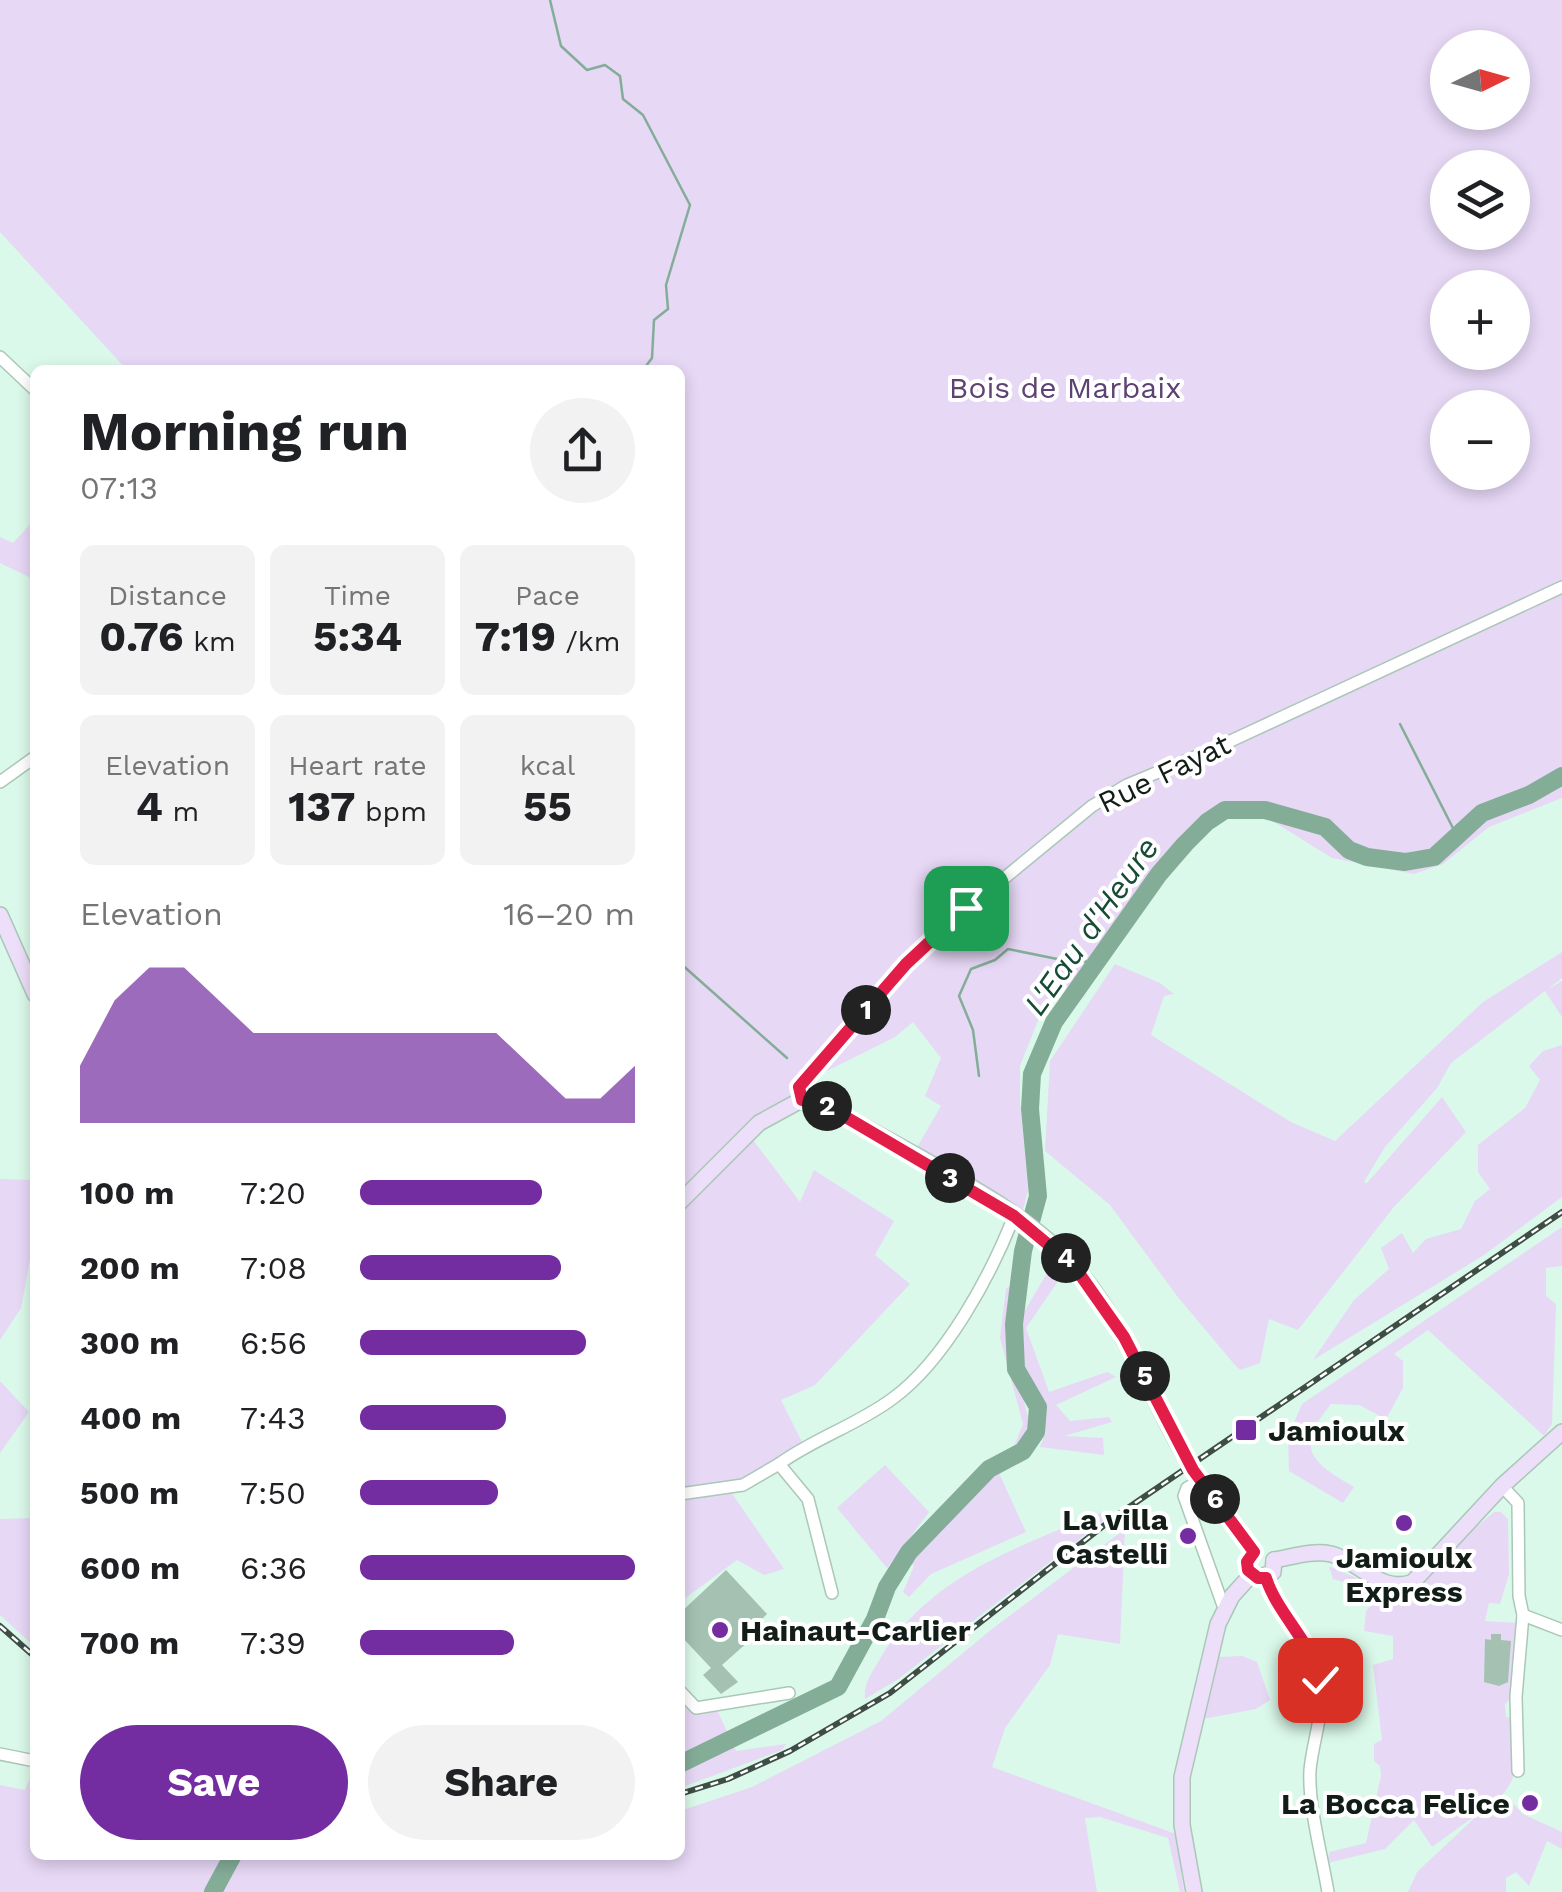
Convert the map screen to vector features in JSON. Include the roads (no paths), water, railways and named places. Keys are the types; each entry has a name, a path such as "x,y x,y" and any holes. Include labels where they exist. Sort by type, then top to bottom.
{"street":[{"path":"0,357 30,385"},
{"name":"Rue Fayat","path":"802,1100 799,1087 925,944 1092,806 1127,785 1210,751 1562,587"},
{"path":"0,782 30,761"},
{"path":"0,915 30,983"},
{"path":"685,1197 759,1123 802,1100 827,1106 1016,1217 1048,1240 1074,1266 1124,1337 1190,1466 1254,1552 1268,1553 1274,1560 1273,1572 1258,1576 1224,1611 1218,1624 1182,1777 1182,1825 1194,1892"},
{"path":"685,1493 742,1485 809,1442 880,1407 922,1372 996,1261 1016,1217"},
{"path":"1274,1560 1318,1552 1337,1556 1394,1586 1413,1582 1502,1486 1562,1432"},
{"path":"779,1464 808,1500 832,1592"},
{"path":"1200,1480 1187,1488 1184,1496 1224,1611"},
{"path":"1502,1486 1518,1504 1519,1596 1524,1616 1516,1697 1518,1771"},
{"path":"1254,1552 1247,1562 1312,1657 1320,1680 1322,1705 1310,1773 1328,1892"},
{"path":"1524,1616 1562,1630"},
{"path":"685,1696 696,1708 789,1693"},
{"path":"0,1754 30,1760"}],"waterway":[{"path":"550,0 561,46 587,70 605,65 620,76 623,99 643,115 690,205 666,285 668,309 654,320 652,358 647,365"},
{"path":"1400,724 1457,836"},
{"name":"L'Eau d'Heure","path":"685,1762 838,1687 875,1619 887,1587 909,1552 989,1469 1023,1451 1036,1432 1038,1407 1016,1369 1014,1324 1023,1251 1038,1196 1030,1109 1032,1074 1054,1022 1159,874 1185,844 1225,810 1265,810 1325,827 1349,850 1367,857 1405,862 1434,857 1482,813 1529,795 1562,776"},
{"path":"979,1076 973,1030 959,996 971,969 995,960 1008,949 1067,961 1099,962"},
{"path":"685,967 787,1058"},
{"name":"L'Eau d'Heure","path":"213,1892 230,1860"}],"railway":[{"path":"685,1792 728,1779 790,1751 890,1693 1116,1516 1562,1212"},
{"path":"0,1626 30,1653"}],"place":[{"name":"Jamioulx","path":"1246,1430"},
{"name":"Jamioulx Express","path":"1404,1523"},
{"name":"La villa Castelli","path":"1188,1536"},
{"name":"Hainaut-Carlier","path":"720,1630"},
{"name":"La Bocca Felice","path":"1530,1803"}],"park label":[{"name":"Bois de Marbaix","path":"1065,387"}]}
